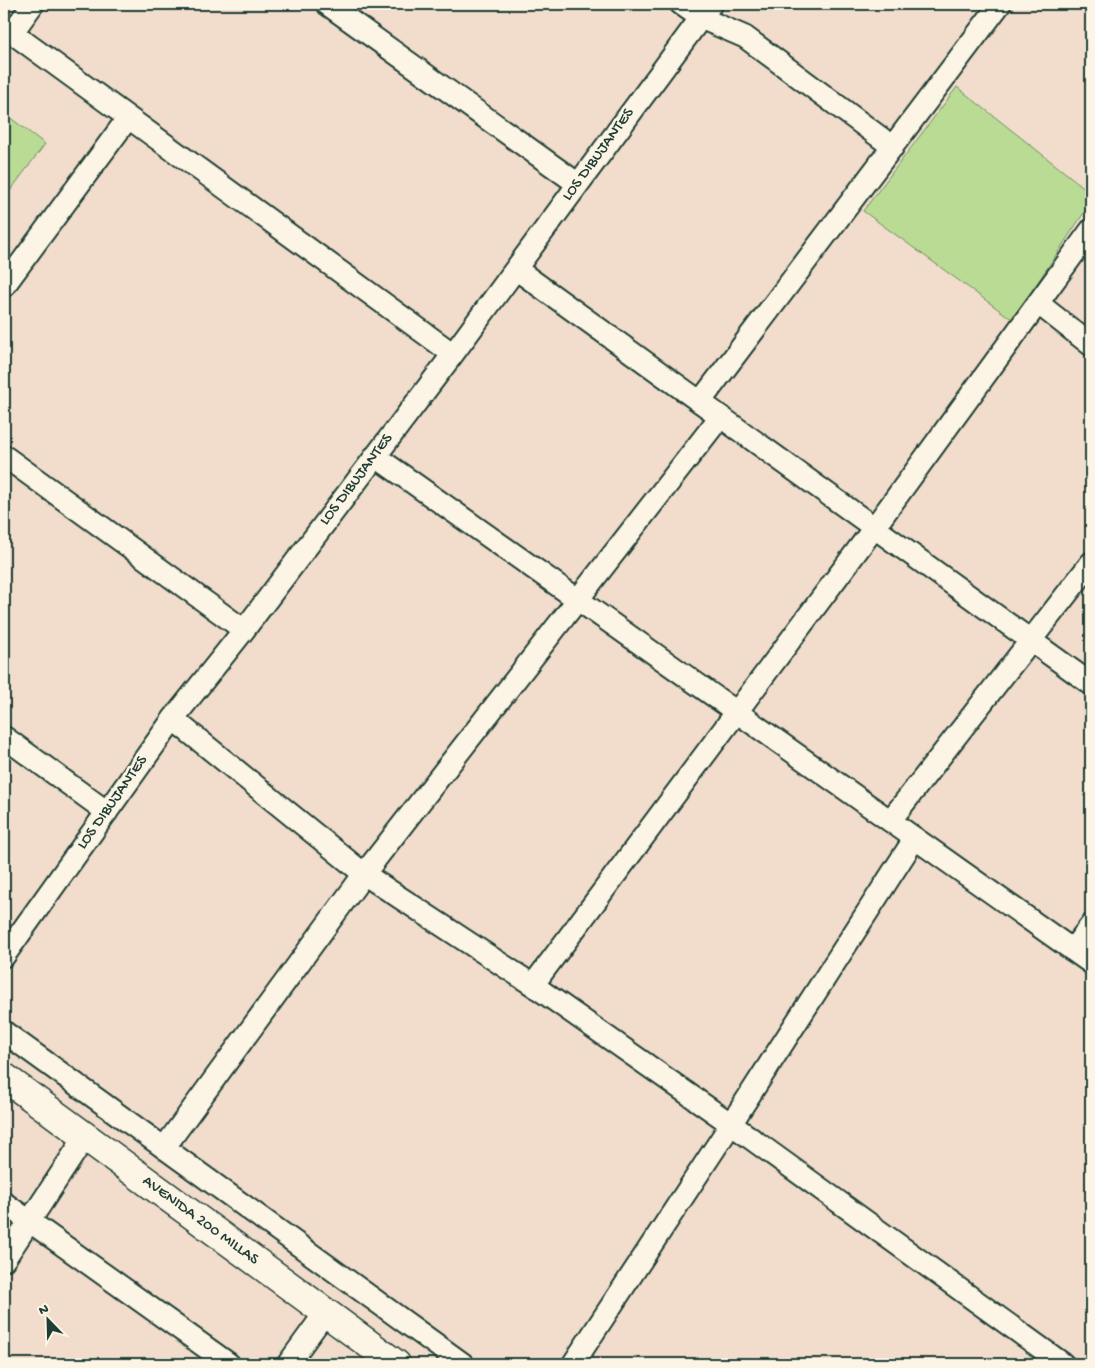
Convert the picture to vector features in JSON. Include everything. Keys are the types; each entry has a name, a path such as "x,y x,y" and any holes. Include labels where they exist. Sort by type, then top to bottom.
{"main road":[{"name":"AVENIDA 200 MILLAS","path":"4,1077 396,1364"}],"street":[{"path":"33,4 8,30 453,354"},
{"path":"328,4 578,184"},
{"path":"681,4 706,11 745,37 893,147"},
{"path":"700,402 1000,4"},
{"name":"LOS DIBUJANTES","path":"4,956 173,719 244,630 453,354 706,11"},
{"path":"4,286 128,118"},
{"path":"533,985 874,528 1039,304 1091,230"},
{"path":"516,269 1091,684"},
{"path":"1039,304 1091,345"},
{"path":"164,1148 364,874 579,601 720,417"},
{"path":"4,456 244,630"},
{"path":"375,456 1091,963"},
{"path":"890,821 1091,563"},
{"path":"173,719 364,874 533,985 731,1124 1063,1364"},
{"path":"4,737 107,812"},
{"path":"573,1364 731,1124 915,838"},
{"path":"1072,950 1091,925"},
{"path":"4,1032 463,1364"},
{"path":"4,1260 85,1137"},
{"path":"4,1203 29,1223 229,1364"},
{"path":"288,1364 325,1313"}],"green space":[{"path":"957,87 1091,193 1091,202 1013,320 863,211"},
{"path":"4,113 45,144 4,199"}]}
